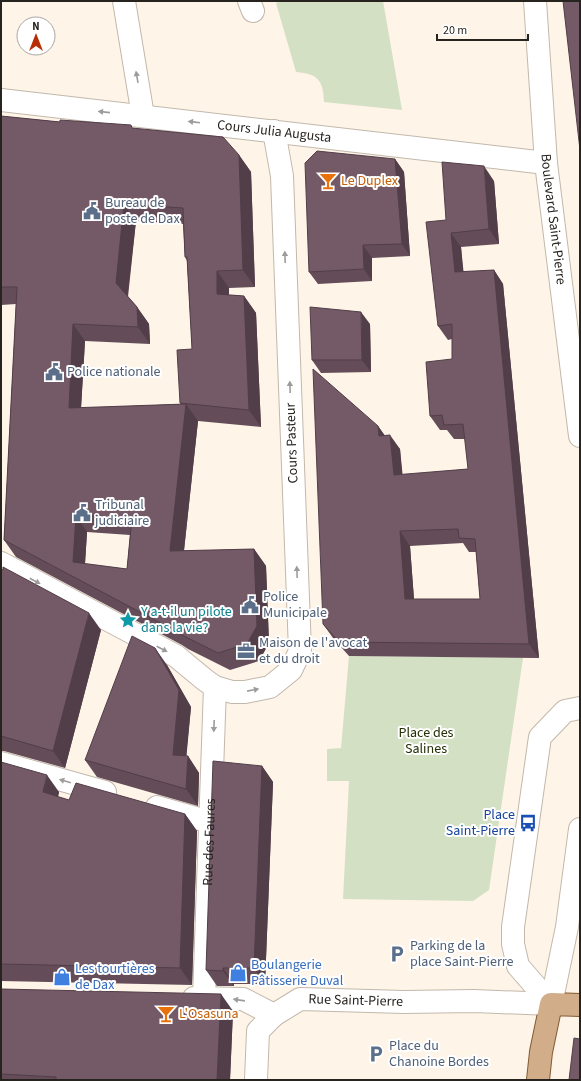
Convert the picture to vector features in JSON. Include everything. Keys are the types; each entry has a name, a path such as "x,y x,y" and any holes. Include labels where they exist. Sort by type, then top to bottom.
{"main road":[{"path":"538,1080 541,1052 551,1004 580,1006"}],"street":[{"path":"124,1 143,116"},
{"name":"Boulevard Saint-Pierre","path":"535,1 546,164 580,436"},
{"name":"Cours Julia Augusta","path":"1,100 546,164"},
{"name":"Cours Pasteur","path":"215,687 232,692 245,692 270,687 291,670 300,651 282,176 274,131"},
{"path":"1,562 176,656 215,687"},
{"name":"Rue des Faures","path":"204,998 215,687"},
{"path":"551,1004 518,966 513,944 513,927 540,737 565,711 580,708"},
{"path":"1,763 210,822"},
{"path":"551,1004 566,936 580,829"},
{"path":"173,997 243,999 274,1015 258,1031 256,1080"},
{"name":"Rue Saint-Pierre","path":"274,1015 300,999 404,1002 474,1001 551,1004"}],"green space":[{"path":"281,1 383,1 402,110 324,102 321,84 318,80 310,75 296,72 276,3"},
{"name":"Place des Salines","path":"349,656 523,658 489,890 473,901 343,899 349,781 327,781 327,749 341,748"}],"building":[{"path":"563,1 580,1 580,150"},
{"path":"1,116 60,122 60,120 131,125 132,128 223,137 239,155 243,270 217,271 217,294 244,296 249,410 180,403 177,350 192,349 183,208 124,204 116,283 137,307 138,327 73,324 69,408 186,404 170,551 254,549 257,626 247,644 218,653 4,540 17,287 1,287","holes":["76,515 132,518 127,569 73,562"]},
{"path":"317,151 395,159 402,244 363,245 364,269 309,272 305,163"},
{"path":"442,162 484,166 489,229 451,233 455,272 494,270 529,644 339,642 323,624 313,369 378,426 379,436 390,435 394,475 468,469 463,424 444,425 442,415 430,416 426,362 452,359 452,324 438,326 426,222 446,220","holes":["458,529 459,538 475,539 480,599 405,599 400,531"]},
{"path":"310,307 361,312 362,360 312,360"},
{"path":"3,567 89,613 53,751 1,736 1,569 3,570"},
{"path":"132,636 155,648 179,690 173,755 188,756 186,789 85,760"},
{"path":"213,761 262,766 254,968 223,968 223,971 206,970"},
{"path":"1,762 47,775 43,792 69,800 76,783 185,814 180,968 1,964"},
{"path":"1,989 221,994 217,1080 56,1080 56,1077 1,1074"},
{"path":"574,1038 580,1039 580,1080 569,1080"}],"place":[{"name":"Le Duplex","path":"328,181"},
{"name":"Bureau de poste de Dax","path":"92,211"},
{"name":"Police nationale","path":"54,372"},
{"name":"Tribunal judiciaire","path":"82,513"},
{"name":"Police Municipale","path":"250,605"},
{"name":"Y a-t-il un pilote dans la vie?","path":"128,620"},
{"name":"Maison de l'avocat et du droit","path":"246,651"},
{"name":"Place Saint-Pierre","path":"528,823"},
{"name":"Parking de la place Saint-Pierre","path":"397,954"},
{"name":"Boulangerie Pâtisserie Duval","path":"238,973"},
{"name":"Les tourtières de Dax","path":"62,977"},
{"name":"L'Osasuna","path":"166,1014"},
{"name":"Place du Chanoine Bordes","path":"376,1054"}]}
